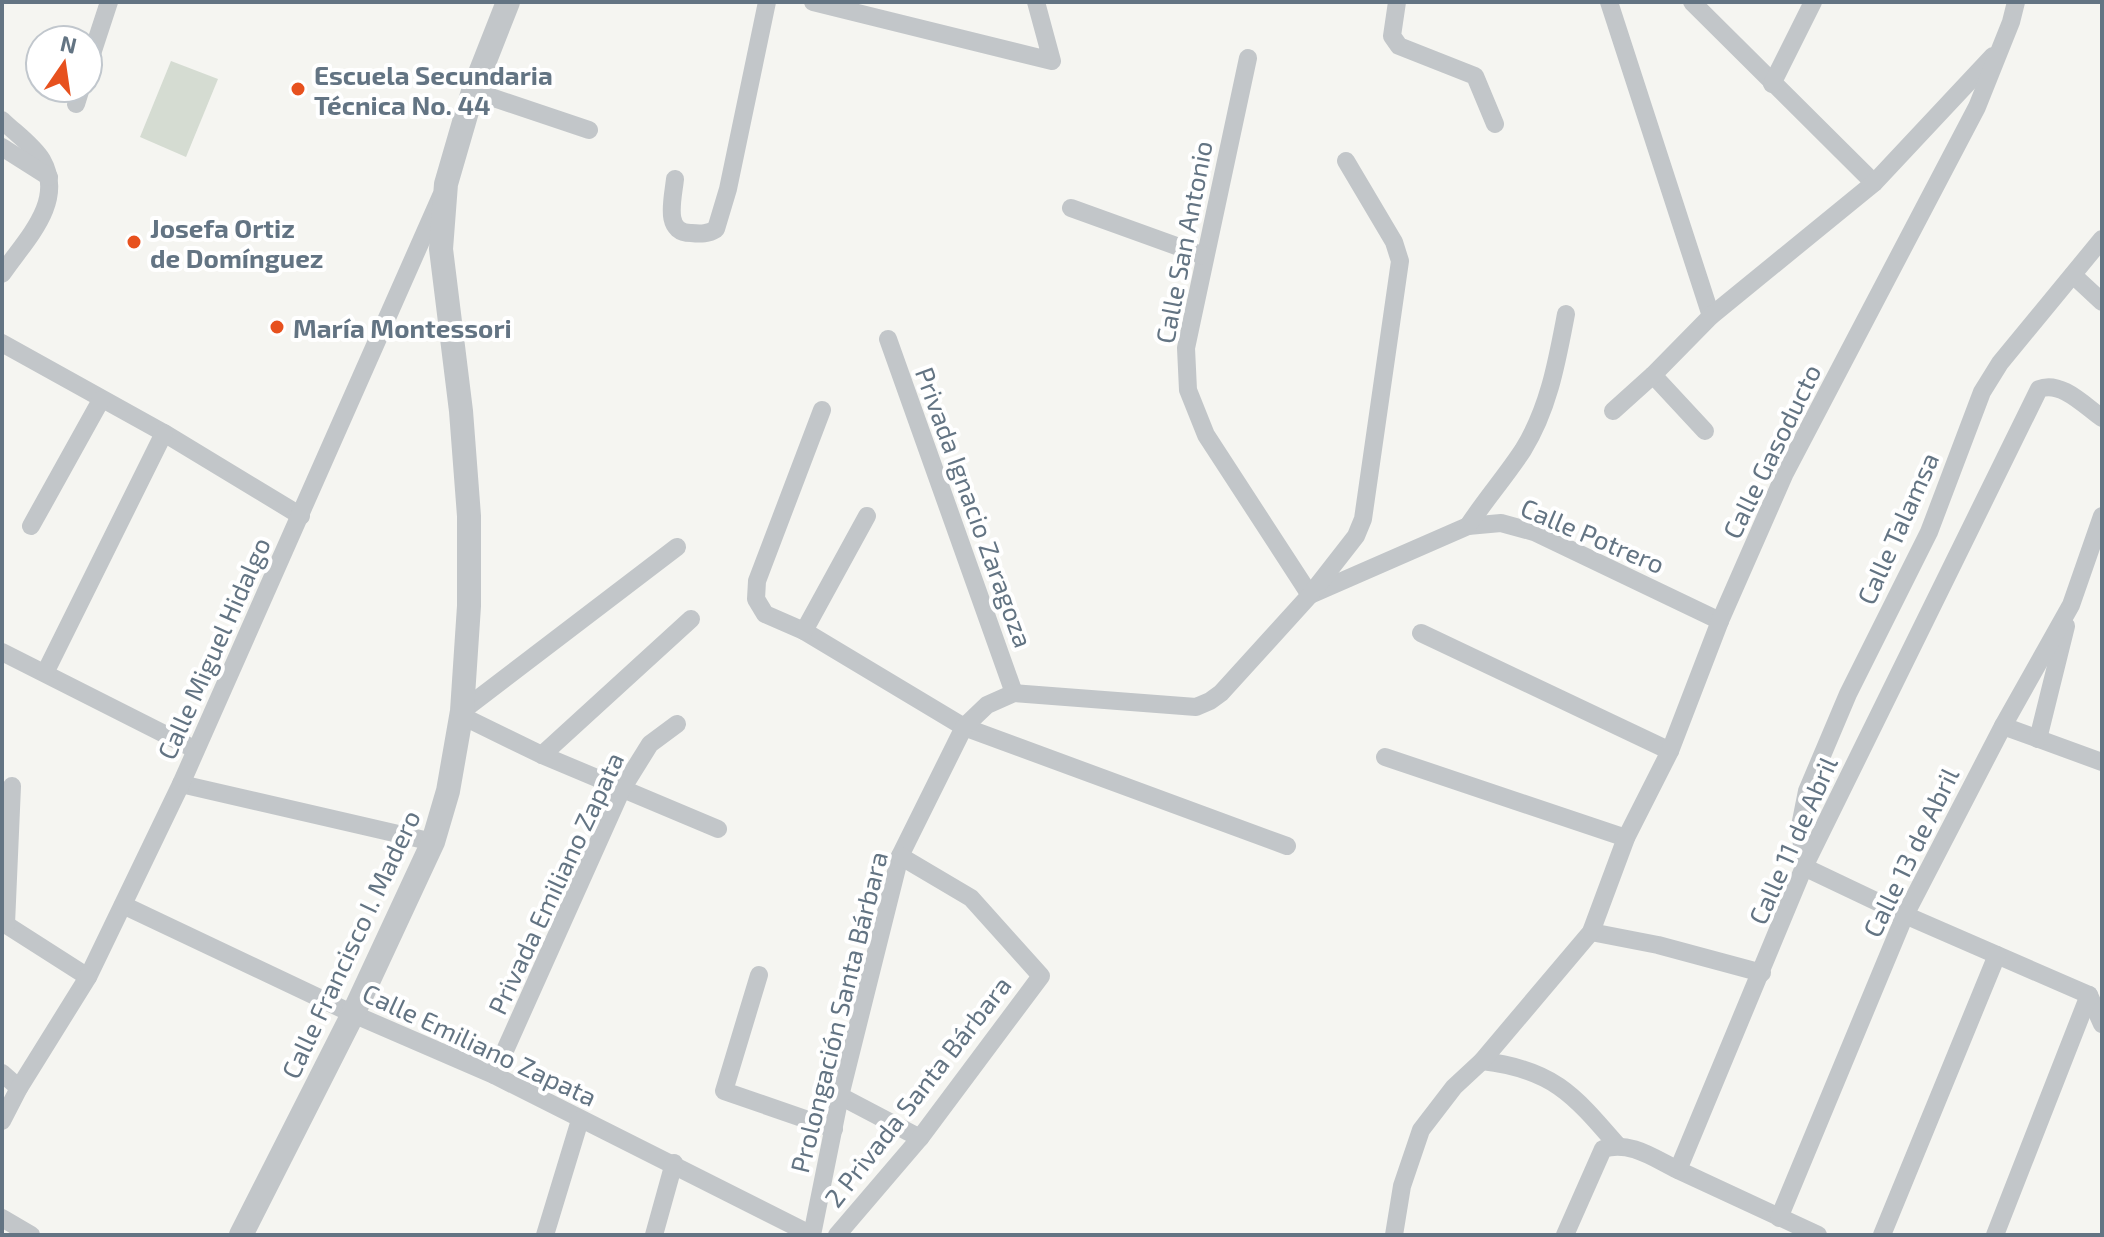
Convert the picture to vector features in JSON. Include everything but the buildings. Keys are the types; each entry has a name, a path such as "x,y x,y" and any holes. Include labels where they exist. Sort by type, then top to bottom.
{"street":[{"path":"102,24 109,2"},
{"name":"Calle Francisco I. Madero","path":"241,1235 353,1014 433,842 448,791 462,714 469,606 469,516 461,411 441,249 446,184 473,91 508,2"},
{"path":"675,179 671,219 674,227 684,233 708,234 716,229 767,2"},
{"path":"813,2 1052,61 1036,2"},
{"path":"1397,2 1392,36 1399,46 1475,76 1495,124"},
{"path":"1609,2 1711,316"},
{"path":"1692,2 1874,183"},
{"path":"1772,84 1813,2"},
{"name":"Calle Gasoducto","path":"1394,1235 1402,1186 1421,1130 1454,1087 1482,1061 1591,932 1626,838 1670,751 1720,621 1785,473 1977,107 2016,2"},
{"path":"1613,411 1711,316 1874,183 2000,47"},
{"name":"Calle San Antonio","path":"1248,58 1186,348 1188,390 1206,435 1310,595"},
{"path":"473,91 589,130"},
{"path":"2,120 40,157 51,190 48,208 2,274"},
{"path":"2,147 49,177"},
{"path":"1014,693 1196,707 1210,701 1221,693 1310,595 1356,536 1363,519 1400,261 1394,242 1346,161"},
{"name":"Calle Miguel Hidalgo","path":"2,1121 88,977 181,784 446,184"},
{"path":"1071,208 1204,256"},
{"name":"Calle Talamsa","path":"1804,867 1800,826 1807,791 1848,694 1929,532 1982,392 2000,363 2102,239"},
{"path":"2073,275 2102,302"},
{"path":"1468,526 1523,450 1545,408 1566,314"},
{"name":"Privada Ignacio Zaragoza","path":"888,339 1014,693"},
{"path":"2,343 164,433 301,516"},
{"path":"1653,375 1705,431"},
{"name":"Calle 11 de Abril","path":"1678,1170 1804,867 2039,389 2049,385 2059,388 2102,418"},
{"path":"31,526 101,400"},
{"path":"822,410 757,581 756,599 765,614 804,631 964,727 1287,846"},
{"path":"45,673 164,433"},
{"path":"804,631 867,516"},
{"name":"Calle 13 de Abril","path":"1779,1218 1905,915 2003,726 2071,605 2102,516"},
{"name":"Calle Potrero","path":"1310,595 1468,526 1501,523 1534,532 1720,621"},
{"path":"677,547 462,714 542,755 718,829"},
{"path":"2038,739 2071,605"},
{"path":"542,755 691,619"},
{"path":"1421,633 1670,751"},
{"path":"2,652 194,749"},
{"name":"Prolongación Santa Bárbara","path":"812,1235 840,1096 900,856 964,727 987,705 1014,693"},
{"name":"Privada Emiliano Zapata","path":"494,1075 622,789 650,744 677,724"},
{"path":"2003,726 2102,762"},
{"path":"1385,757 1626,838"},
{"path":"181,784 433,842"},
{"path":"12,786 4,923 88,977"},
{"name":"2 Privada Santa Bárbara","path":"837,1235 920,1138 1041,976 971,898 900,856"},
{"path":"1804,867 1905,915 2089,995 2102,1024"},
{"name":"Calle Emiliano Zapata","path":"123,905 353,1014 494,1075 812,1235"},
{"path":"1591,932 1702,956 1762,973"},
{"path":"1882,1235 1997,955"},
{"path":"759,975 724,1091 834,1129"},
{"path":"1995,1235 2089,995"},
{"path":"1482,1061 1532,1071 1562,1087 1618,1146"},
{"path":"2,1073 19,1088"},
{"path":"840,1096 920,1138"},
{"path":"545,1235 580,1120"},
{"path":"1566,1235 1603,1149 1618,1146 1630,1147 1818,1235"},
{"path":"654,1235 674,1163"},
{"path":"2,1218 31,1235"}],"shaded area":[{"path":"171,61 218,79 186,157 140,137"}],"place":[{"name":"Escuela Secundaria Técnica No. 44","path":"298,89"},
{"name":"Josefa Ortiz de Domínguez","path":"134,242"},
{"name":"María Montessori","path":"277,327"}]}
